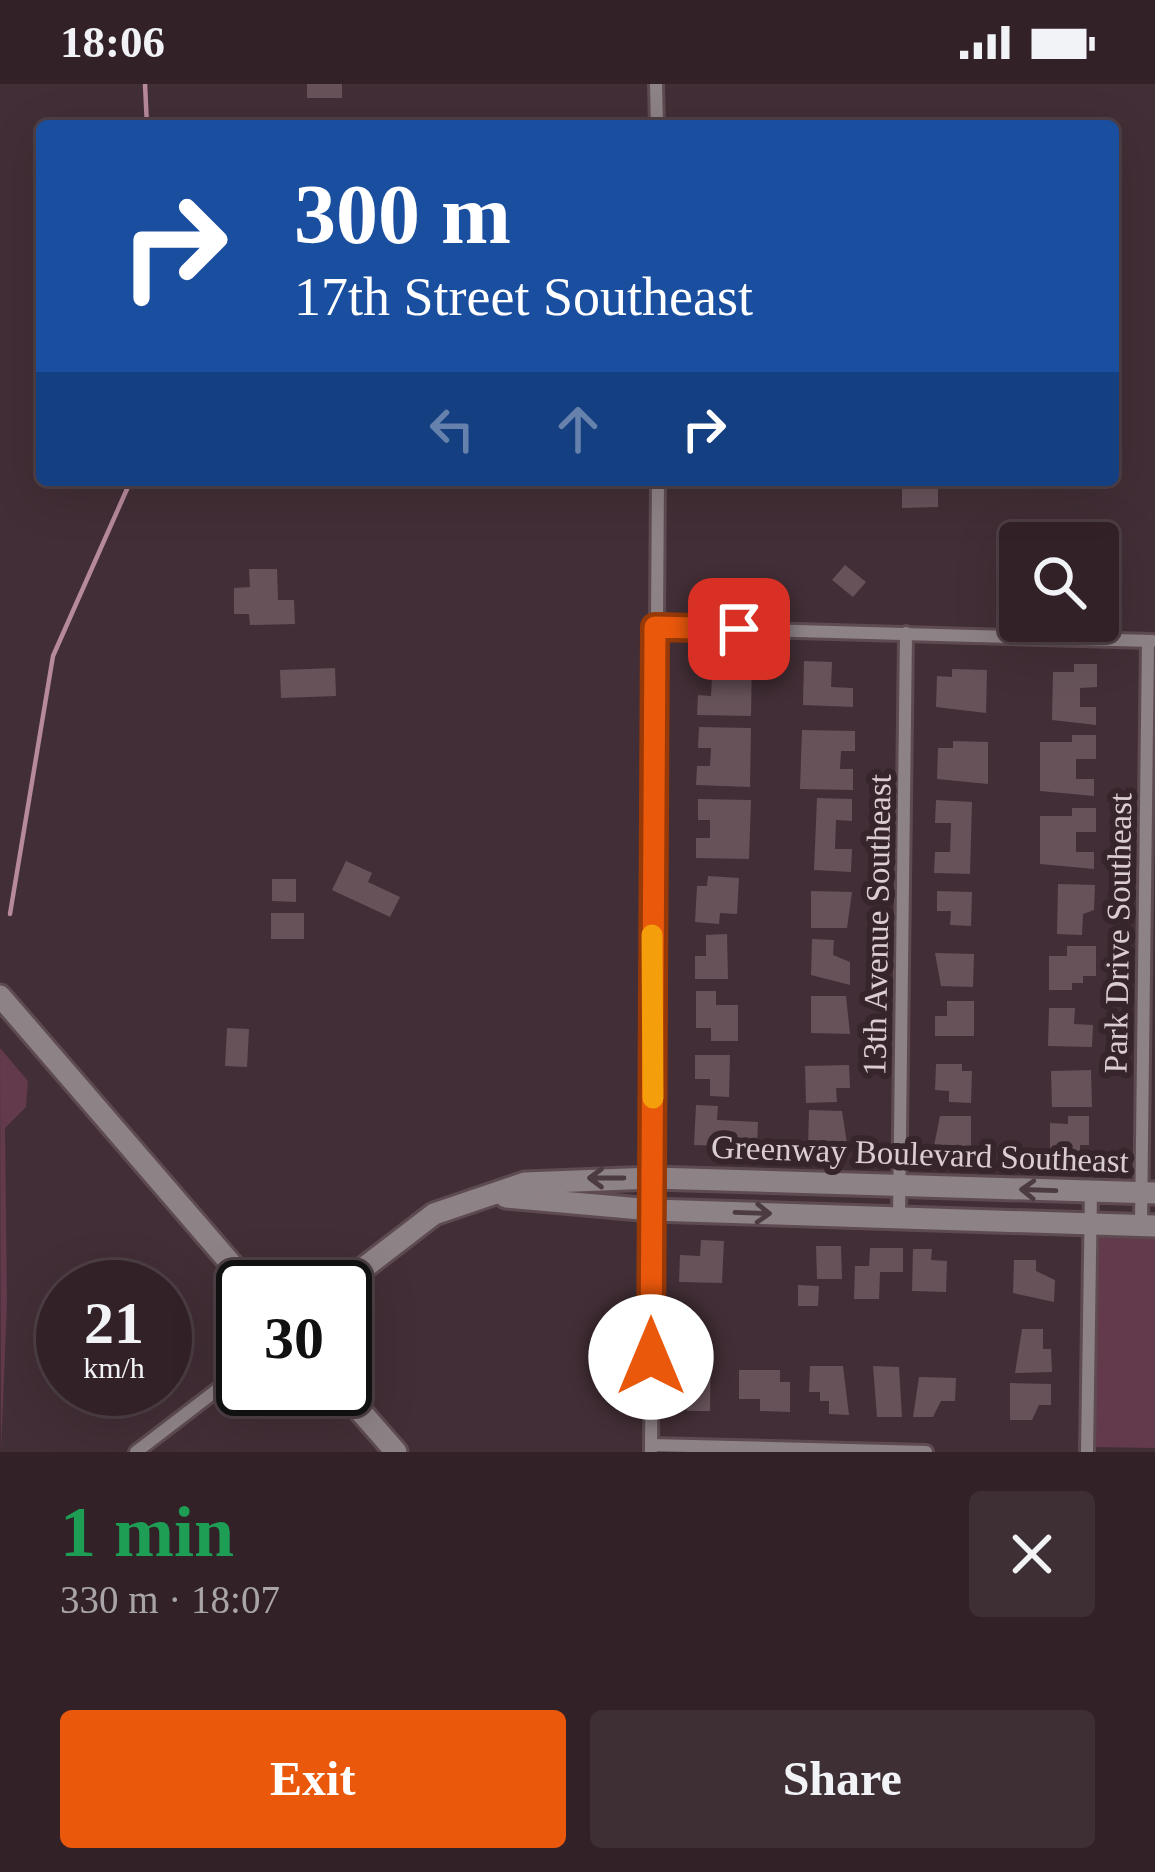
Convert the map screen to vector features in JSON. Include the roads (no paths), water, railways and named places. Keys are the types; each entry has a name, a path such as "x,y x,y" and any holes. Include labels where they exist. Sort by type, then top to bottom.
{"street":[{"path":"656,84 657,120"},
{"path":"658,486 651,1448 926,1452"},
{"path":"655,627 1151,641"},
{"name":"13th Avenue Southeast","path":"899,1218 906,633"},
{"name":"Park Drive Southeast","path":"1148,1226 1151,641"},
{"path":"0,996 228,1260"},
{"name":"Greenway Boulevard Southeast","path":"372,1260 409,1229 469,1199 525,1183 653,1178 1148,1193"},
{"path":"1088,1452 1091,1191"},
{"name":"Greenway Boulevard Southeast","path":"469,1199 546,1198 652,1210 1148,1226"},
{"path":"136,1452 216,1391"},
{"path":"365,1416 396,1452"}],"waterway":[{"path":"145,84 147,120"},
{"path":"10,914 53,656 128,486"}]}
